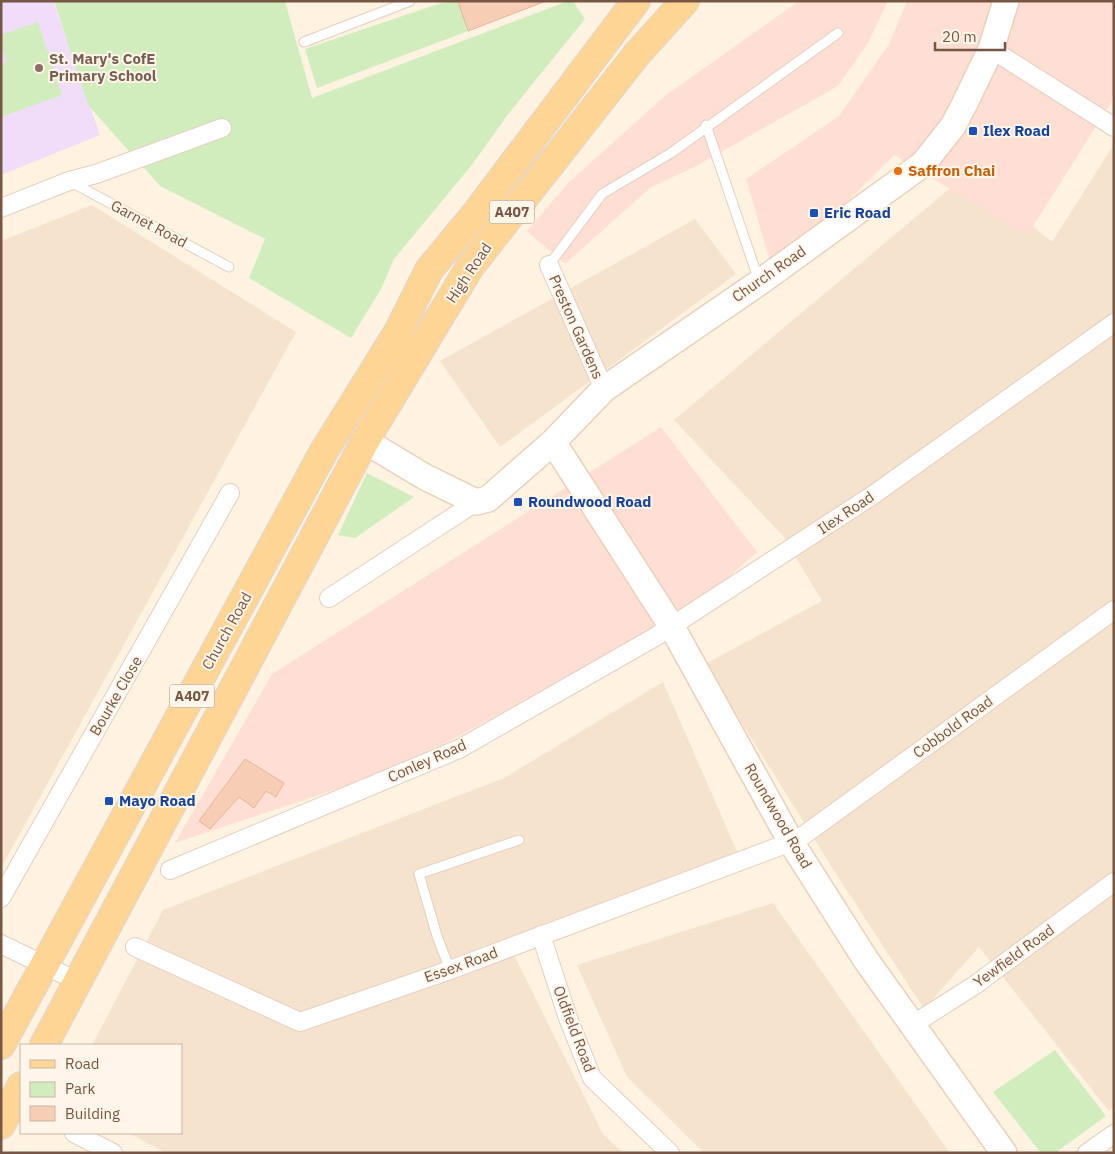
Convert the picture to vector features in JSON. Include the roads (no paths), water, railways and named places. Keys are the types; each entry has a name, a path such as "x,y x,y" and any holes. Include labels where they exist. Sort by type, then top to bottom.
{"main road":[{"name":"High Road","path":"340,427 398,332 432,266 476,213 636,1"},
{"name":"High Road","path":"364,441 470,267 631,62 685,1"},
{"name":"Church Road","path":"1,1045 324,452 340,427"},
{"name":"Church Road","path":"45,1044 364,441"}],"street":[{"name":"Church Road","path":"328,598 476,502 488,499 553,442 604,389 760,282 922,164 953,126 991,49 1006,1"},
{"path":"991,49 1114,127"},
{"path":"1,208 69,181 96,174 222,128"},
{"name":"Preston Gardens","path":"549,265 604,389"},
{"name":"Ilex Road","path":"672,627 873,495 1114,324"},
{"path":"340,427 426,477 476,502"},
{"name":"Roundwood Road","path":"553,442 672,627 791,842 866,960 1004,1153"},
{"name":"Bourke Close","path":"1,898 230,493"},
{"name":"Cobbold Road","path":"791,842 804,835 1114,610"},
{"name":"Conley Road","path":"170,870 459,749 672,627"},
{"name":"Essex Road","path":"135,947 300,1022 450,970 791,842"},
{"name":"Yewfield Road","path":"912,1025 975,985 1114,882"},
{"name":"Oldfield Road","path":"541,935 568,1018 592,1078 670,1153"},
{"path":"1,944 79,982"},
{"path":"76,1134 114,1153"},
{"path":"1087,1153 1114,1134"}],"lane":[{"path":"304,42 410,1"},
{"path":"549,265 602,194 671,153 706,125 838,33"},
{"path":"706,125 760,282"},
{"name":"Garnet Road","path":"69,181 229,267"},
{"path":"450,970 437,936 419,874 520,840"}],"place":[{"name":"St. Mary's CofE Primary School","path":"39,68"},
{"name":"Ilex Road","path":"973,131"},
{"name":"Saffron Chai","path":"898,171"},
{"name":"Eric Road","path":"814,213"},
{"name":"Roundwood Road","path":"518,502"},
{"name":"Mayo Road","path":"109,801"}]}
